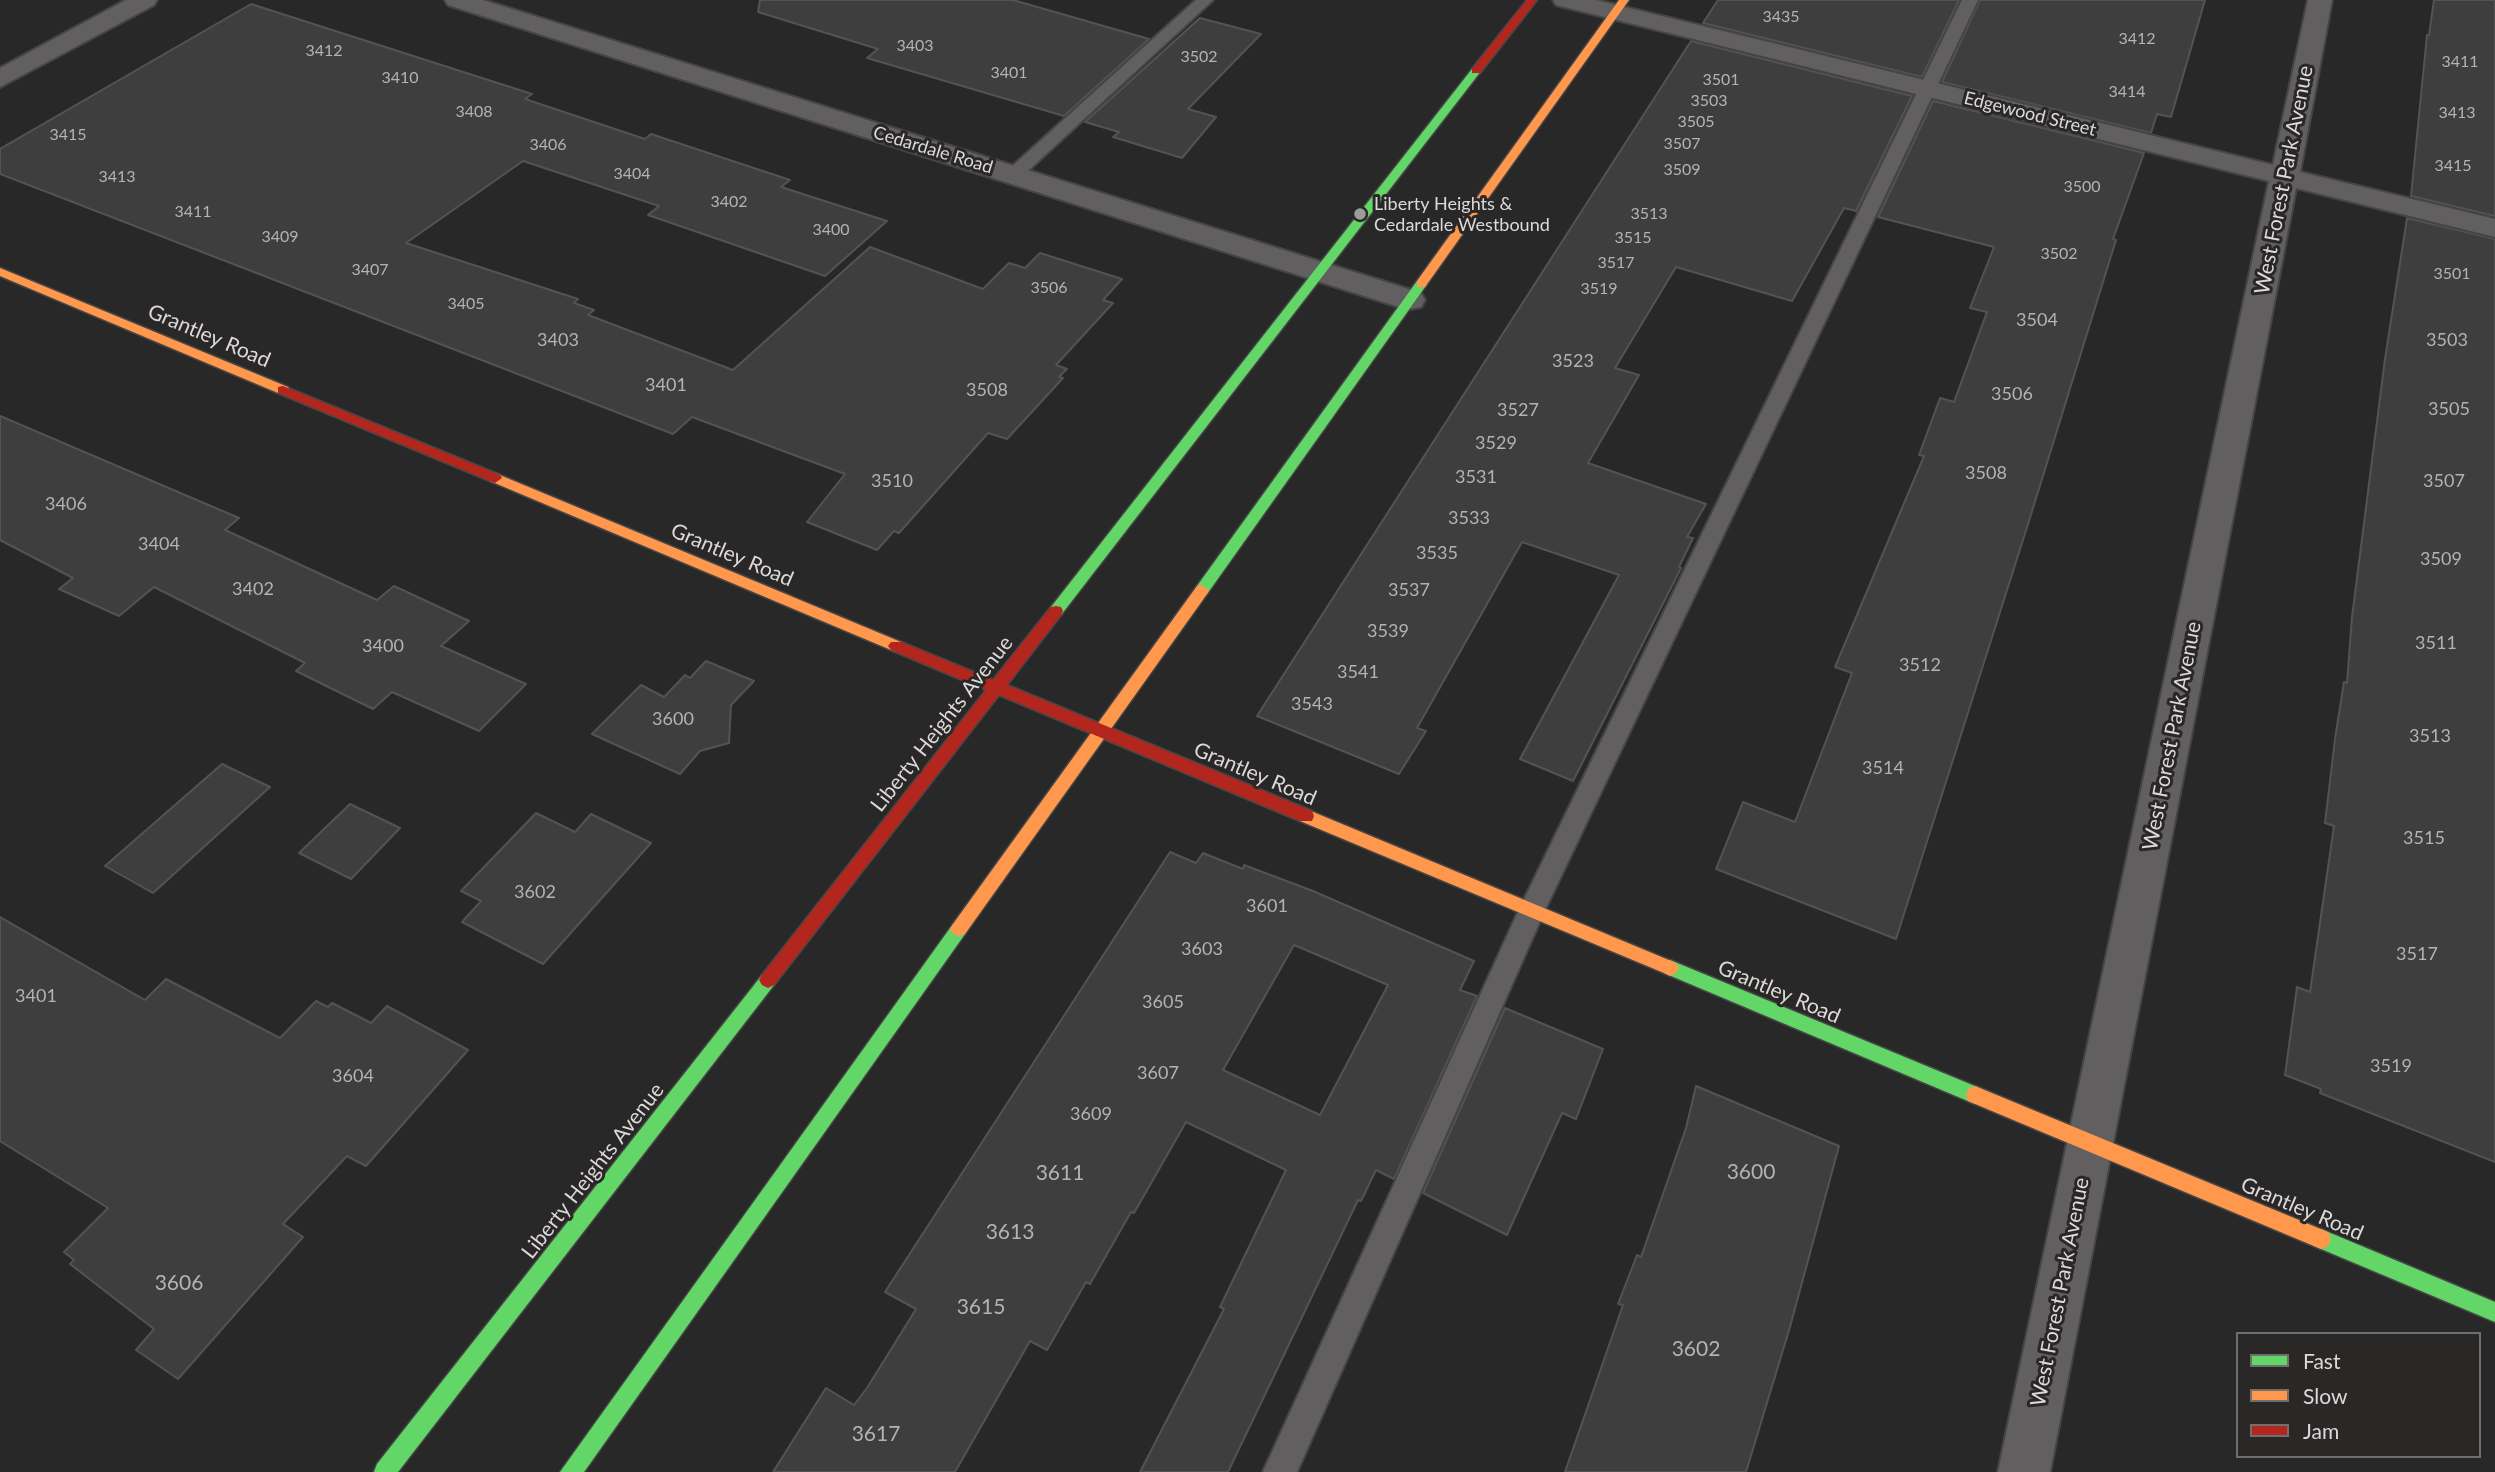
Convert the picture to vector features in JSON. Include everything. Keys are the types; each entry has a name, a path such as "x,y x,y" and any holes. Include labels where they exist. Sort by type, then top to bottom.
{"main road":[{"name":"Liberty Heights Avenue","path":"385,1472 1532,0"},
{"path":"570,1472 1620,6"},
{"name":"Grantley Road","path":"0,272 1100,733 2495,1312"}],"street":[{"path":"0,79 145,0"},
{"name":"Cedardale Road","path":"457,0 1409,300"},
{"name":"Edgewood Street","path":"1565,0 1620,6 1928,89 2495,228"},
{"name":"West Forest Park Avenue","path":"2024,1472 2320,0"}],"lane":[{"path":"1013,175 1205,0"},
{"path":"1280,1472 1531,912 1970,0"}],"building":[{"path":"760,0 1013,0 1149,39 1064,116 867,58 878,49 758,12"},
{"path":"1718,0 1959,0 1922,77 1703,23"},
{"path":"1980,0 2205,0 2171,117 2157,114 2151,133 1942,82"},
{"path":"2434,0 2495,0 2495,216 2411,196 2427,35"},
{"path":"251,4 532,94 525,99 645,139 651,134 790,180 781,187 887,221 825,276 648,215 659,206 523,161 406,243 578,299 574,303 594,310 588,315 733,370 870,247 983,289 1009,263 1025,268 1040,253 1122,279 1103,300 1113,303 1056,365 1067,369 1059,377 1063,378 1007,439 988,433 899,533 894,531 877,550 807,522 845,474 692,417 673,434 0,174 0,149"},
{"path":"1200,18 1261,34 1188,109 1216,117 1182,158 1113,137 1119,132 1085,122"},
{"path":"1691,41 1912,96 1856,211 1844,208 1792,301 1676,267 1615,368 1639,375 1588,463 1706,504 1687,537 1693,538 1679,567 1681,568 1573,781 1520,759 1619,575 1522,542 1417,728 1426,731 1399,774 1257,716"},
{"path":"1933,101 2144,153 2113,239 2116,240 2029,521 1896,939 1716,869 1743,802 1795,822 1852,673 1835,667 1924,456 1919,455 1940,398 1954,402 1987,312 1970,308 1994,247 1878,217"},
{"path":"2407,218 2495,239 2495,1162 2320,1093 2321,1089 2285,1075 2297,987 2310,992 2334,826 2325,823 2335,739 2344,682 2347,683 2352,617 2385,359"},
{"path":"0,416 239,518 225,530 377,600 394,586 469,621 441,646 526,684 479,731 392,692 373,709 296,671 305,663 154,587 119,616 59,589 73,578 0,540"},
{"path":"706,661 754,681 731,705 729,743 700,751 680,774 592,734 641,685 664,697 685,675 690,678"},
{"path":"222,764 270,787 153,893 105,866"},
{"path":"350,804 400,828 351,879 299,853"},
{"path":"536,813 575,832 591,814 651,843 543,964 462,922 481,901 461,891"},
{"path":"1170,852 1196,863 1203,853 1243,869 1244,865 1313,891 1474,961 1460,990 1477,996 1394,1179 1376,1170 1361,1201 1358,1200 1228,1472 1140,1472 1224,1309 1220,1307 1286,1170 1186,1122 1134,1213 1131,1212 1090,1284 1086,1282 1047,1350 1030,1341 955,1472 773,1472 826,1388 854,1405 867,1388 916,1309 885,1292","holes":["1294,945 1388,985 1320,1115 1223,1070"]},
{"path":"0,917 145,1000 166,979 280,1038 316,1001 328,1007 332,1003 371,1023 387,1006 468,1050 366,1166 347,1156 283,1224 303,1237 178,1379 136,1350 154,1329 70,1264 74,1260 64,1252 108,1208 0,1141"},
{"path":"1505,1008 1603,1049 1576,1119 1562,1113 1507,1235 1423,1193"},
{"path":"1696,1086 1839,1146 1790,1327 1746,1472 1565,1472 1623,1305 1618,1304 1637,1255 1641,1257 1686,1128"}],"traffic: fast":[{"path":"1056,611 1476,71"},
{"path":"1202,590 1421,284"},
{"path":"571,1472 959,929"},
{"path":"1670,968 1975,1095"},
{"path":"385,1472 768,980"},
{"path":"2321,1239 2495,1312"}],"traffic: slow":[{"path":"1421,284 1624,0"},
{"path":"0,272 283,390"},
{"path":"495,478 896,646"},
{"path":"959,929 1202,590"},
{"path":"1306,816 1670,968"},
{"path":"1975,1095 2321,1239"}],"traffic: jam":[{"path":"1476,71 1532,0"},
{"path":"283,390 495,478"},
{"path":"768,980 1056,611"},
{"path":"896,646 1306,816"}],"place":[{"name":"Liberty Heights & Cedardale Westbound","path":"1360,214"}]}
